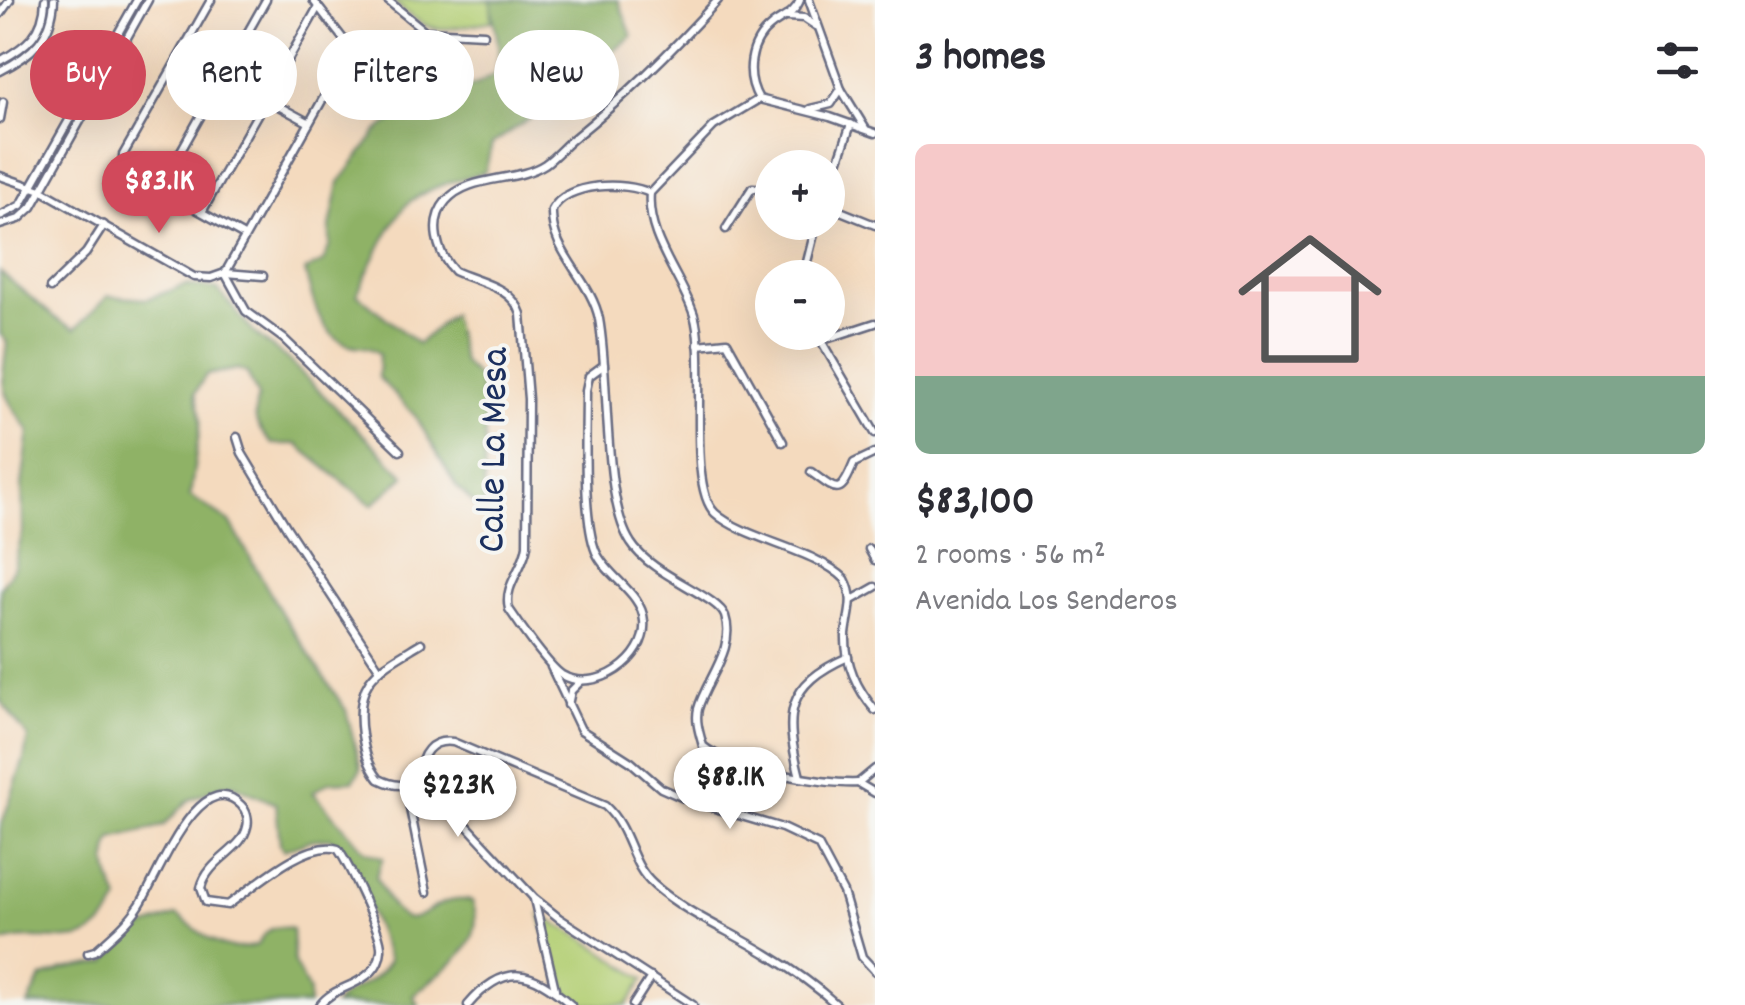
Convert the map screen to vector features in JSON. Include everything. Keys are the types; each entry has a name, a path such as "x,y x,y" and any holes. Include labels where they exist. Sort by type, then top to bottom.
{"street":[{"path":"0,14 10,0"},
{"path":"0,60 33,39 42,21 45,0"},
{"path":"0,71 30,54 44,38 54,0"},
{"path":"0,216 18,208 137,0"},
{"path":"0,225 24,216 42,190 148,0"},
{"path":"195,30 211,0"},
{"path":"249,30 266,0"},
{"path":"387,0 426,32 484,34"},
{"name":"Calle La Mesa","path":"581,681 550,666 507,602 508,588 523,564 527,545 528,398 518,304 507,294 448,265 439,252 438,216 456,192 522,174 546,163 652,70 718,0"},
{"path":"758,99 750,77 752,56 768,28 796,9 800,0"},
{"path":"810,0 841,88 866,128"},
{"path":"297,39 316,3 337,30"},
{"path":"786,16 804,18 817,27"},
{"path":"166,82 124,155 123,164 128,172 244,236"},
{"path":"804,109 831,104 841,88"},
{"path":"875,133 804,109 758,99 714,126 650,193 651,222 692,309 698,345 702,478 708,505 725,519 839,574 849,586 852,600 848,657 858,686 875,710"},
{"path":"0,120 4,102"},
{"path":"225,273 317,107"},
{"path":"297,116 308,122"},
{"path":"160,188 198,120"},
{"path":"202,212 254,120"},
{"path":"843,150 852,124"},
{"path":"0,176 42,190 194,277 211,278 225,273 263,276"},
{"path":"650,193 638,188 594,188 562,197 552,210 556,238 598,313 614,481 625,533 640,557 696,594 712,600 724,615 726,635 722,654 698,710 703,746 722,758 822,782 858,783 875,793"},
{"path":"726,229 755,188"},
{"path":"845,213 875,225"},
{"path":"50,288 86,253 104,225"},
{"path":"225,273 246,311 284,339 400,451"},
{"path":"845,330 875,324"},
{"path":"698,345 728,342 783,442"},
{"path":"826,350 875,433"},
{"path":"568,706 571,691 581,681 607,674 628,661 640,643 644,621 636,600 596,552 591,528 586,390 589,376 604,366"},
{"path":"237,437 242,453 287,528 380,670"},
{"path":"811,472 835,490 840,489 854,464 875,453"},
{"path":"869,549 875,560"},
{"path":"852,600 875,588"},
{"path":"420,776 412,784 402,786 379,779 368,762 359,704 361,694 380,670 421,643"},
{"path":"800,776 793,743 792,704 817,675 848,657"},
{"path":"550,666 575,723 591,740 631,762 669,793 812,840 838,880 862,957 875,970"},
{"path":"693,1005 534,898 420,776 426,750 438,742 453,742 605,806 622,824 643,874 652,884 767,954 837,1005"},
{"path":"858,783 875,769"},
{"path":"412,784 410,804 427,892"},
{"path":"88,954 96,951 136,911 182,824 206,800 224,797 246,810 247,828 242,838 207,870 200,888 206,902 228,905 300,855 327,846 338,849 354,878 376,928 381,953 377,965 364,978 332,994 320,1005"},
{"path":"534,898 555,990"},
{"path":"468,1005 493,980 510,974 528,976 555,990 571,1005"},
{"path":"632,1005 651,977"}],"green space":[{"path":"392,0 491,0 492,21 448,29 428,26"},
{"path":"491,0 618,0 632,36 619,47 619,30 496,30"},
{"path":"494,75 494,120 528,120 492,144 485,172 429,190 405,207 357,294 418,344 452,314 463,363 479,378 485,423 484,514 456,486 416,417 378,377 379,354 339,340 324,324 305,271 323,262 330,245 339,183 378,131 394,120 474,120 474,85"},
{"path":"0,272 58,320 75,329 108,296 147,299 186,285 217,289 255,334 286,358 405,476 372,505 296,444 272,444 257,423 258,397 247,373 238,369 206,375 195,393 201,420 190,496 230,522 282,614 346,710 361,769 353,781 329,782 313,792 365,851 383,858 376,876 399,915 409,919 455,900 472,901 476,917 468,944 413,996 419,1005 334,1005 376,976 389,960 346,851 330,838 284,850 276,804 234,785 221,786 189,800 163,826 112,839 107,863 119,900 95,931 68,939 0,943 0,829 28,737 0,700 0,588 13,569 23,531 22,485 29,431 4,390 7,342 0,334"},
{"path":"177,915 214,942 233,948 257,945 275,928 292,929 294,963 309,991 308,1005 28,1005 41,978 64,969 106,962 134,931"},
{"path":"540,915 644,979 627,1005 580,1005 563,991"}]}
